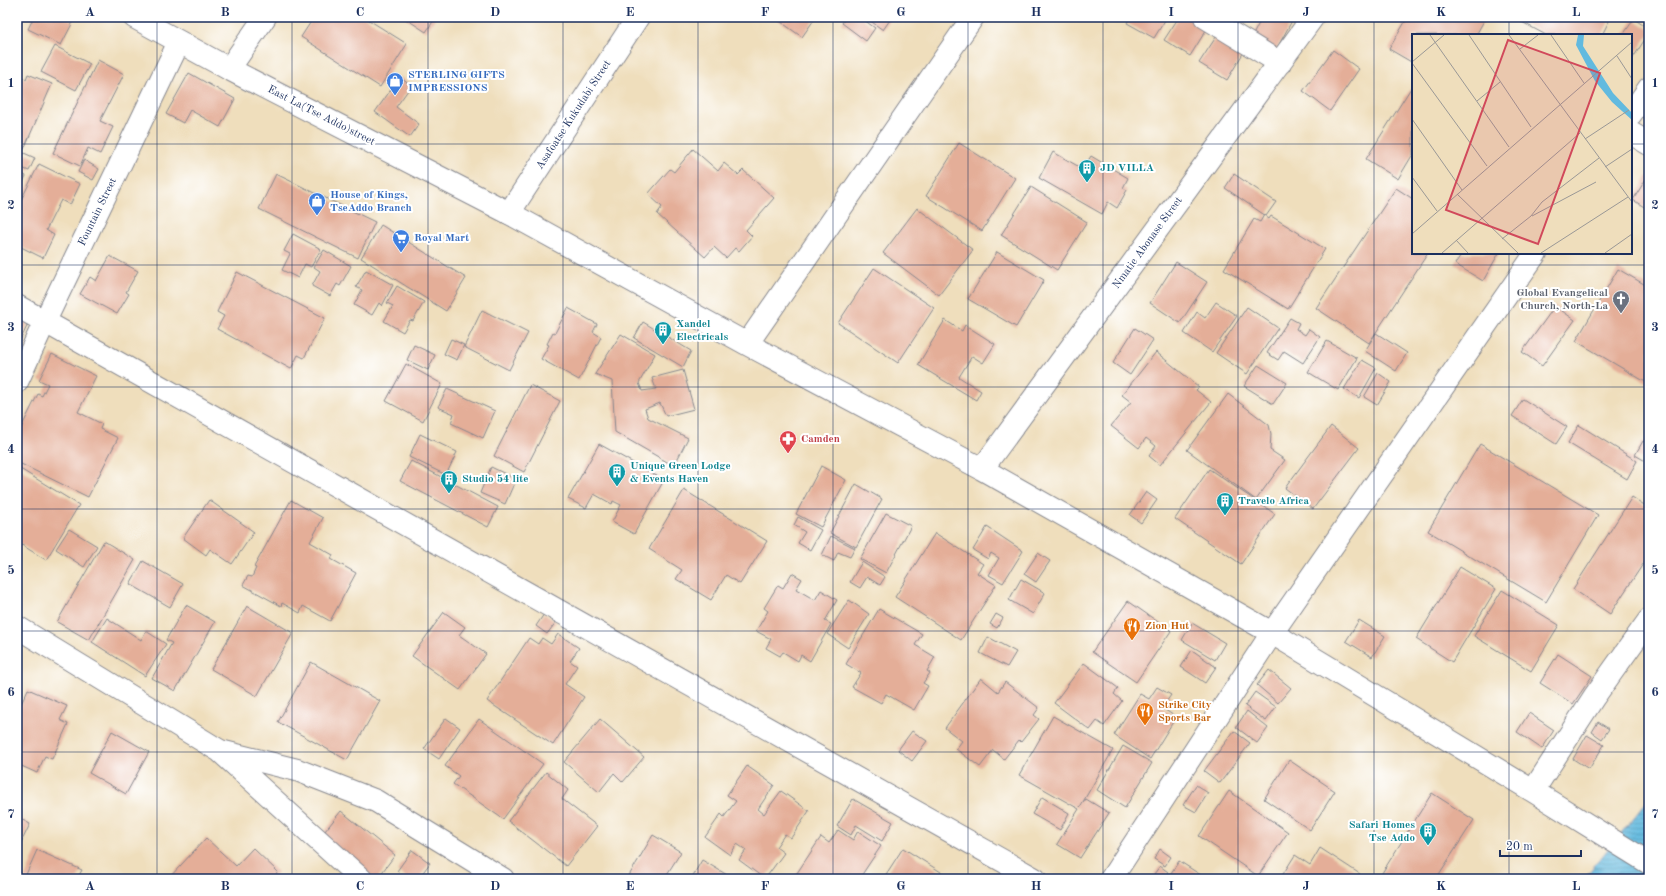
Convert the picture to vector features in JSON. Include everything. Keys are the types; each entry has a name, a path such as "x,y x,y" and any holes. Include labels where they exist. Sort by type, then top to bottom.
{"street":[{"name":"East La(Tse Addo)street","path":"134,17 229,69 509,213 747,344 982,469 1272,633 1649,863"},
{"path":"229,69 265,17"},
{"name":"Asafoatse Kukudabi Street","path":"509,213 638,17"},
{"path":"747,344 973,17"},
{"path":"1205,17 1280,63"},
{"name":"Nmatie Abonase Street","path":"982,469 1313,17"},
{"name":"Fountain Street","path":"17,382 179,42"},
{"path":"1632,113 1649,88"},
{"path":"1632,134 1649,144"},
{"path":"1111,879 1272,633 1535,254"},
{"path":"17,306 1035,879"},
{"path":"1533,791 1594,697 1649,620"},
{"path":"17,627 220,751 361,879"},
{"path":"220,751 297,770 376,801 503,879"}],"water":[{"path":"1649,799 1649,879 1584,879 1586,876"}],"building":[{"path":"34,17 63,17 73,22 61,45 28,29"},
{"path":"314,17 364,17 407,44 380,87 301,37"},
{"path":"403,17 436,17 426,32"},
{"path":"774,17 816,17 802,37"},
{"path":"846,17 860,17 875,28 866,41 842,23"},
{"path":"865,17 892,17 883,30"},
{"path":"1130,17 1167,17 1154,38 1127,23"},
{"path":"1179,17 1192,17 1208,27 1190,56 1164,40"},
{"path":"1262,17 1294,17 1276,50 1252,37"},
{"path":"1408,17 1486,17 1477,34 1412,34 1412,62 1389,49"},
{"path":"1522,17 1611,17 1602,34 1544,34 1520,21"},
{"path":"1634,19 1649,29 1649,33 1632,59 1632,34 1624,34"},
{"path":"1218,34 1245,50 1227,80 1199,63"},
{"path":"55,46 90,64 76,90 41,72"},
{"path":"1333,50 1359,69 1330,111 1303,91"},
{"path":"98,60 124,74 100,121 113,127 100,154 88,148 80,166 53,153"},
{"path":"17,69 21,70 19,76 26,79 28,74 52,84 24,149 17,146"},
{"path":"189,73 235,99 220,127 190,110 183,123 166,114"},
{"name":"STERLING GIFTS IMPRESSIONS","path":"400,77 411,86 396,107 419,124 410,137 375,112"},
{"path":"1411,88 1412,156 1398,179 1366,159"},
{"path":"959,143 1015,178 982,231 926,196"},
{"path":"693,149 718,171 724,163 738,175 743,170 774,198 746,230 752,236 739,251 735,248 726,258 714,247 705,257 657,214 662,207 648,194 670,169 674,172"},
{"name":"JD VILLA","path":"1053,152 1083,169 1091,156 1128,178 1123,188 1127,190 1117,208 1108,202 1102,214 1039,178"},
{"path":"24,153 35,158 29,171 17,166 17,154 22,156"},
{"path":"84,160 99,169 93,180 78,172"},
{"path":"39,164 80,184 70,205 61,200 46,230 54,235 43,258 17,245 17,208"},
{"path":"17,170 26,176 17,194"},
{"name":"House of Kings, TseAddo Branch","path":"276,174 375,222 358,258 259,209"},
{"path":"1234,174 1276,202 1266,216 1225,188"},
{"path":"1649,174 1649,210 1633,200"},
{"path":"1031,187 1087,222 1057,270 1001,235"},
{"path":"1396,188 1412,198 1412,254 1427,254 1369,343 1316,308"},
{"path":"917,208 973,250 939,295 883,253"},
{"path":"1264,215 1269,219 1271,216 1325,249 1288,309 1224,269 1254,219 1260,222"},
{"path":"381,225 466,278 446,311 361,258"},
{"path":"293,234 321,249 311,267 305,264 298,278 282,270 290,254 284,251"},
{"path":"324,250 351,266 340,286 337,284 330,296 312,286 320,271 314,267"},
{"path":"997,252 1044,280 1016,327 968,299"},
{"path":"1461,254 1498,254 1483,281 1455,264"},
{"path":"110,256 138,271 126,292 129,294 117,314 80,294 90,277 96,281"},
{"path":"1176,262 1207,282 1180,323 1150,303"},
{"path":"874,268 934,308 898,363 838,323"},
{"name":"Global Evangelical Church, North-La","path":"1618,269 1649,287 1649,384 1576,341"},
{"path":"366,270 393,285 382,306 379,303 372,315 354,305 362,290 356,287"},
{"path":"237,272 325,318 304,358 298,355 291,369 217,329 224,316 217,312"},
{"path":"397,286 424,302 413,321 410,320 403,332 384,321 393,306 387,303"},
{"path":"1216,302 1237,316 1212,352 1184,333 1197,312 1205,318"},
{"path":"1555,306 1575,320 1542,366 1522,352"},
{"path":"1247,307 1278,328 1247,374 1216,353"},
{"path":"568,308 597,324 593,332 601,337 579,380 541,359 549,345 547,344 553,332 555,333"},
{"path":"482,310 528,333 509,370 464,347"},
{"path":"17,318 28,324 19,343 17,342"},
{"path":"1290,318 1299,323 1296,329 1305,335 1309,329 1320,337 1303,363 1284,351 1278,360 1267,353"},
{"path":"945,320 962,331 965,325 995,344 983,363 972,356 959,377 981,391 976,400 918,365"},
{"name":"Xandel Electricals","path":"643,322 691,351 683,367 634,338"},
{"path":"1135,328 1153,340 1130,375 1113,363"},
{"path":"1376,333 1407,353 1396,371 1365,351"},
{"path":"621,334 655,354 639,383 642,391 656,389 652,378 683,370 694,409 666,416 660,403 645,409 648,418 688,438 674,466 615,432 612,381 595,374"},
{"path":"451,339 464,345 457,360 444,354"},
{"path":"1327,341 1357,358 1338,390 1308,372"},
{"path":"414,345 435,355 428,370 407,360"},
{"path":"1156,352 1199,387 1196,390 1211,402 1160,465 1149,456 1156,446 1146,438 1139,448 1111,426 1131,402 1122,395"},
{"path":"52,354 96,376 78,412 102,424 100,429 118,438 88,497 17,462 17,436 38,394 42,396 48,384 39,380"},
{"path":"1362,360 1376,368 1359,398 1344,389"},
{"path":"406,364 442,384 423,421 386,401"},
{"path":"1258,365 1287,383 1273,404 1244,386"},
{"path":"1378,373 1391,382 1377,405 1364,397"},
{"path":"530,385 560,401 524,472 494,456"},
{"path":"447,389 495,411 483,438 451,423 454,414 438,407"},
{"path":"1228,394 1269,425 1271,434 1270,450 1285,460 1256,500 1187,450"},
{"path":"1523,399 1567,427 1556,444 1512,416"},
{"path":"1579,425 1637,461 1627,479 1568,443"},
{"path":"1331,426 1359,448 1313,509 1285,488"},
{"path":"420,434 457,452 446,475 409,457"},
{"path":"1643,441 1649,444 1649,463 1635,455"},
{"name":"Unique Green Lodge & Events Haven","path":"599,444 664,480 634,534 612,522 621,505 613,501 612,504 594,494 586,508 568,499"},
{"path":"1480,444 1598,515 1546,602 1428,531"},
{"name":"Studio 54 lite","path":"411,461 498,507 488,527 400,481"},
{"path":"821,466 846,480 821,527 796,514"},
{"path":"17,467 79,505 46,560 17,542"},
{"path":"491,467 516,479 505,504 480,493"},
{"name":"Travelo Africa","path":"1209,469 1275,514 1241,564 1175,519"},
{"path":"856,484 882,499 856,547 830,533"},
{"path":"684,490 767,541 740,584 726,575 711,600 676,579 682,570 649,549"},
{"path":"1146,492 1157,500 1141,523 1130,515"},
{"path":"1632,497 1649,508 1649,555 1610,614 1573,589"},
{"path":"209,500 254,532 232,564 210,549 206,555 183,538"},
{"path":"291,500 323,518 310,542 333,555 331,559 356,573 330,621 303,606 300,613 282,603 281,606 243,585 248,576 252,577 256,568 254,567"},
{"path":"886,513 911,526 886,573 860,559"},
{"path":"798,517 821,530 810,550 798,543 805,532 794,525"},
{"path":"987,527 1023,551 1003,583 989,575 999,558 991,553 988,559 973,550"},
{"path":"69,529 97,546 84,567 56,549"},
{"path":"935,533 983,564 977,573 996,585 961,640 895,597"},
{"path":"831,536 855,548 850,557 838,552 834,561 822,555"},
{"path":"104,541 135,560 89,640 57,622"},
{"path":"1038,553 1050,561 1036,582 1024,574"},
{"path":"143,561 183,584 170,607 130,584"},
{"path":"862,562 885,577 880,585 867,577 860,588 850,582"},
{"path":"1460,567 1496,589 1452,662 1416,639"},
{"path":"792,573 802,579 796,589 815,600 821,590 837,600 825,621 831,624 810,661 801,655 798,661 783,652 780,656 766,648 771,639 756,631 768,611 764,608 778,585 783,588"},
{"path":"1021,579 1045,593 1033,614 1009,600"},
{"path":"1502,590 1559,625 1531,671 1474,636"},
{"path":"849,600 869,614 848,648 827,634"},
{"name":"Zion Hut","path":"1128,601 1171,631 1136,682 1092,652"},
{"path":"186,605 215,622 175,691 152,678 172,643 166,640"},
{"path":"247,606 293,633 257,696 211,669"},
{"path":"879,609 922,634 915,645 935,657 927,671 930,673 923,683 928,686 914,710 886,694 881,703 852,687 861,673 846,664"},
{"path":"444,612 465,627 459,635 486,654 460,690 412,656"},
{"path":"544,614 556,622 547,634 536,626"},
{"path":"996,614 1003,618 997,628 990,624"},
{"path":"107,618 141,640 146,631 166,644 145,676 92,642"},
{"path":"1359,620 1385,636 1372,657 1346,641"},
{"path":"1192,623 1225,643 1215,660 1182,640"},
{"path":"558,634 579,648 570,661 577,666 565,684 584,697 553,745 487,701 529,638 538,644 542,638 551,644"},
{"path":"988,637 1016,652 1007,667 980,653"},
{"path":"1192,650 1216,667 1205,683 1181,667"},
{"path":"1558,654 1592,676 1573,704 1540,683"},
{"path":"311,662 380,701 347,760 278,722"},
{"path":"1084,663 1118,688 1114,694 1122,701 1104,726 1097,721 1090,730 1054,703"},
{"path":"1269,670 1291,688 1278,703 1257,685"},
{"path":"981,678 998,692 1005,682 1039,708 1034,715 1039,719 1021,742 1019,740 1004,759 993,750 980,767 956,749 962,741 945,728"},
{"name":"Strike City Sports Bar","path":"1157,687 1171,695 1162,708 1176,717 1150,759 1114,735 1140,694 1149,699"},
{"path":"28,689 67,706 60,720 68,724 52,759 45,756 37,773 17,764 17,713"},
{"path":"1255,692 1276,707 1266,721 1245,706"},
{"path":"1247,711 1268,728 1257,743 1236,727"},
{"path":"1529,713 1554,730 1542,749 1517,732"},
{"path":"1053,716 1113,750 1080,807 1086,799 1109,813 1080,858 1057,844 1079,809 1019,775"},
{"path":"446,718 460,728 439,759 424,749"},
{"path":"479,719 543,764 503,819 453,784 459,776 445,766"},
{"path":"600,719 644,757 623,782 614,773 599,792 564,762"},
{"path":"1598,722 1609,729 1602,739 1592,732"},
{"path":"112,731 149,752 126,794 89,773"},
{"path":"912,731 927,741 912,761 898,750"},
{"path":"1234,731 1250,743 1220,783 1204,771"},
{"path":"1587,735 1604,745 1589,769 1573,759"},
{"path":"1123,746 1152,763 1125,808 1097,790"},
{"path":"1289,760 1335,791 1310,830 1264,799"},
{"path":"747,766 774,785 758,809 764,814 781,791 809,811 791,838 785,834 776,847 784,853 765,879 739,860 746,850 737,844 730,855 705,837 721,814 724,817 736,801 727,795"},
{"path":"546,772 568,790 562,799 597,826 566,866 508,821"},
{"path":"1196,785 1208,793 1196,812 1183,805"},
{"path":"1229,791 1288,832 1258,876 1199,836"},
{"name":"Safari Homes Tse Addo","path":"1432,793 1474,820 1436,879 1392,879 1382,873"},
{"path":"1042,797 1069,813 1060,830 1032,814"},
{"path":"853,799 893,822 882,841 856,825 851,835 837,826"},
{"path":"341,811 395,855 377,879 375,879 321,836"},
{"path":"17,817 30,824 17,851"},
{"path":"838,830 853,840 858,831 881,846 859,879 793,879 821,837 829,843"},
{"path":"653,835 681,852 664,879 627,879"},
{"path":"206,838 236,866 253,848 278,872 272,879 168,879"},
{"path":"903,848 952,879 883,879"},
{"path":"1320,848 1360,874 1357,879 1280,879 1295,855 1310,865"},
{"path":"1160,849 1171,857 1165,866 1154,859"},
{"path":"37,850 82,870 77,879 24,879"},
{"path":"412,850 430,863 418,879 408,879 397,871"},
{"path":"702,860 734,879 691,879"},
{"path":"1179,861 1207,879 1167,879"},
{"path":"1160,866 1168,872 1163,879 1154,874"}],"place":[{"name":"STERLING GIFTS IMPRESSIONS","path":"395,96"},
{"name":"JD VILLA","path":"1087,183"},
{"name":"House of Kings, TseAddo Branch","path":"317,216"},
{"name":"Royal Mart","path":"401,253"},
{"name":"Global Evangelical Church, North-La","path":"1621,314"},
{"name":"Xandel Electricals","path":"663,345"},
{"name":"Camden","path":"788,454"},
{"name":"Unique Green Lodge & Events Haven","path":"617,487"},
{"name":"Studio 54 lite","path":"449,494"},
{"name":"Travelo Africa","path":"1225,516"},
{"name":"Zion Hut","path":"1132,641"},
{"name":"Strike City Sports Bar","path":"1145,726"},
{"name":"Safari Homes Tse Addo","path":"1428,846"}]}
